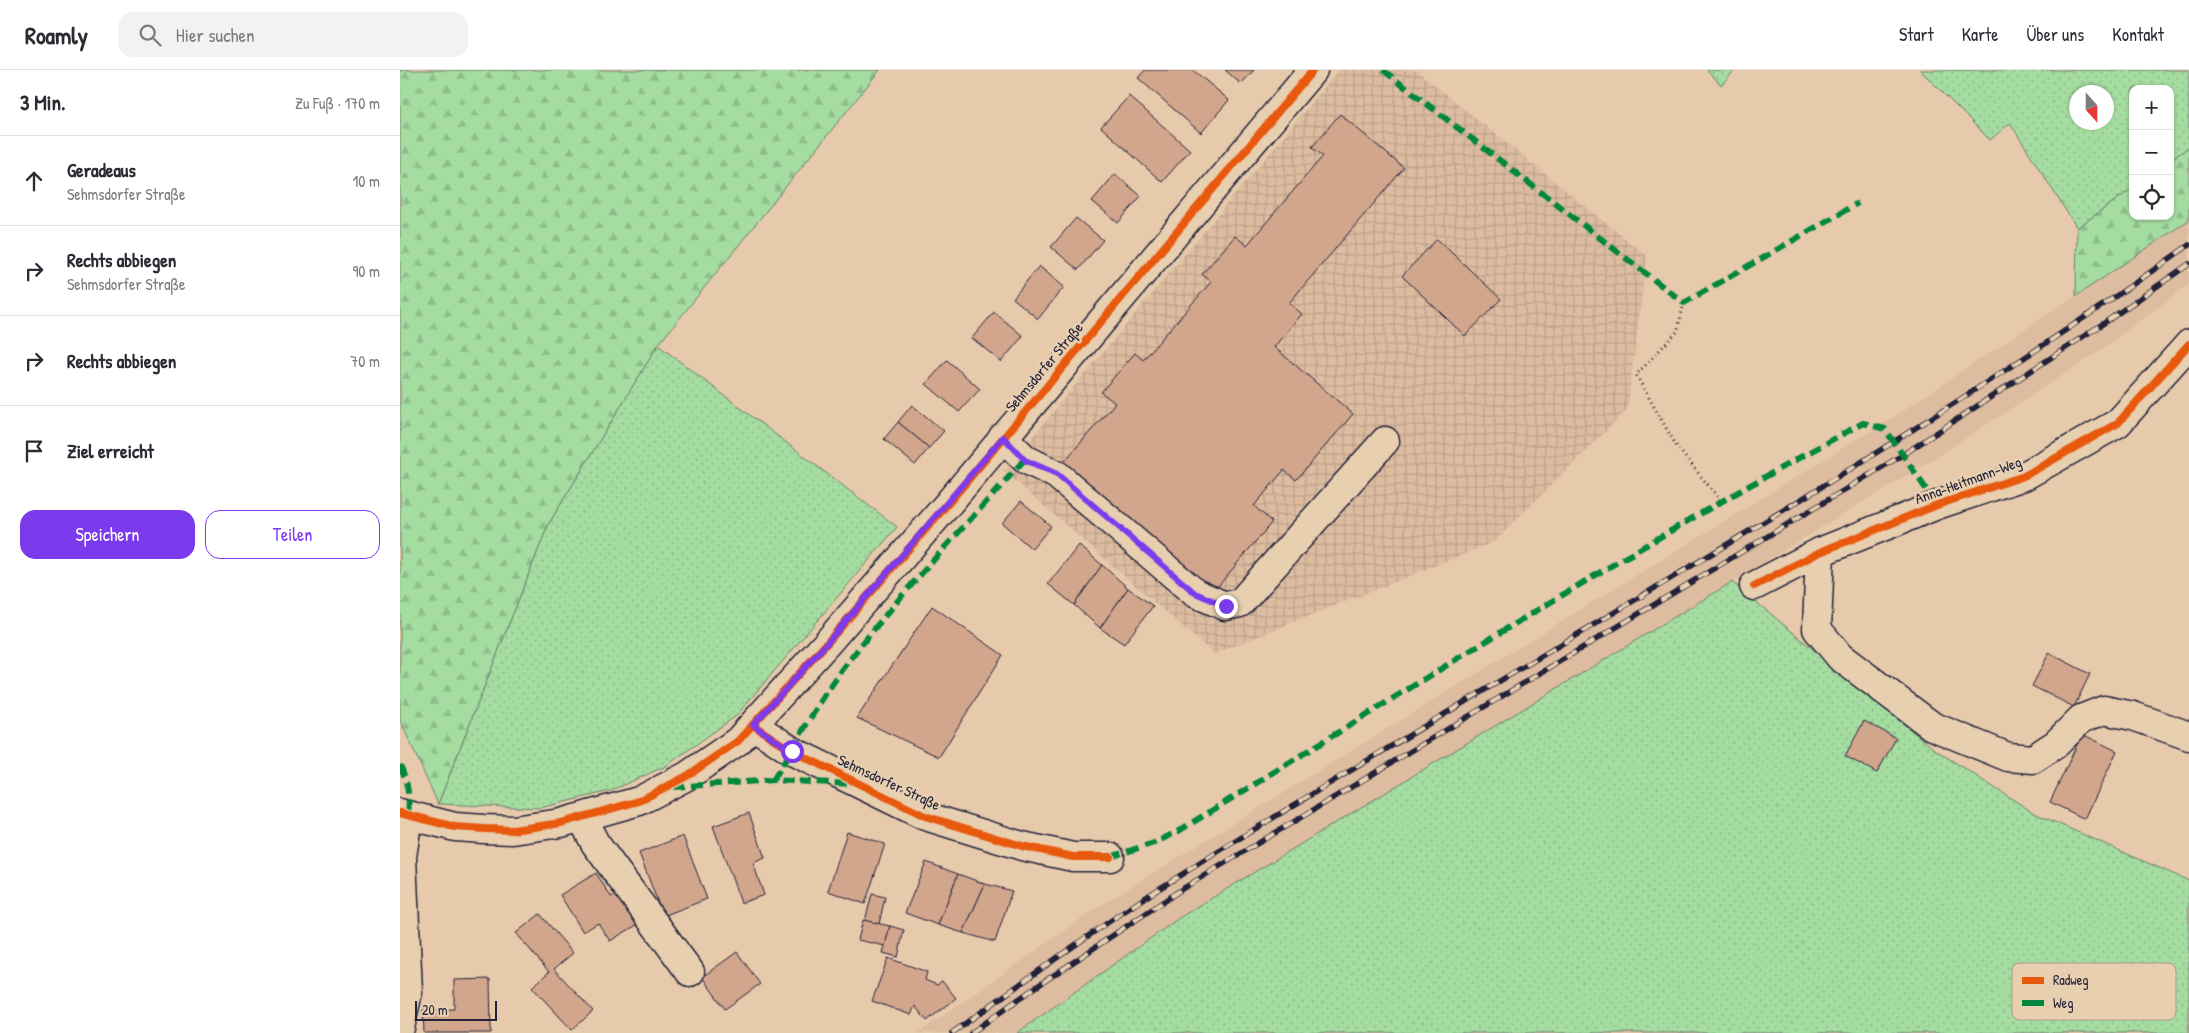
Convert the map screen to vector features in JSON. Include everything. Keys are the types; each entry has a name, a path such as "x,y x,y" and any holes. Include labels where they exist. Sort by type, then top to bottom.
{"main road":[{"name":"Sehmsdorfer Straße","path":"404,814 455,827 514,830 540,827 582,818 639,802 668,787 738,741 846,622 1313,70"},
{"name":"Anna-Heitmann-Weg","path":"1754,586 1820,552 1937,505 2024,476 2118,423 2189,344"},
{"path":"1003,437 1025,460 1057,474 1195,593 1226,606 1240,603 1385,440"},
{"path":"1820,552 1817,629 1840,657 1932,726 2008,757 2033,759 2056,744 2081,719 2104,710 2133,716 2189,736"},
{"name":"Sehmsdorfer Straße","path":"753,725 792,751 925,816 1030,848 1073,857 1110,857"},
{"path":"400,1028 408,992 402,857 404,814"},
{"path":"582,818 595,843 690,972"}],"path":[{"path":"1684,303 1677,332 1636,375 1677,447 1722,502"}],"shaded area":[{"path":"1339,70 1416,70 1647,256 1627,410 1494,542 1214,654 1004,471"},
{"path":"2189,220 2189,284 2098,352 1924,465 1179,918 1017,1033 918,1033 1106,902 1895,416"}],"green space":[{"path":"400,70 880,70 658,345 548,525 438,804 400,720"},
{"path":"1707,70 1735,70 1721,85"},
{"path":"1920,70 2189,70 2189,147 2174,157 2174,85 2129,85 2129,191 2077,228 2010,123 1990,140"},
{"path":"2189,147 2189,220 2076,296 2077,228 2129,191 2129,220 2174,220 2174,157"},
{"path":"658,345 897,527 736,716 666,766 610,791 540,808 438,804 548,525"},
{"path":"1732,582 1934,749 2034,813 2189,881 2189,1033 1017,1033 1179,918"}],"building":[{"path":"1145,70 1193,70 1229,100 1201,133 1138,78"},
{"path":"1225,70 1254,70 1241,84"},
{"path":"1129,96 1190,150 1162,182 1101,127"},
{"path":"1340,114 1404,168 1289,303 1302,314 1274,347 1353,414 1296,480 1284,470 1254,506 1272,522 1214,591 1063,463 1115,403 1101,392 1135,353 1143,360 1211,282 1202,274 1235,236 1247,245 1323,156 1312,147"},
{"path":"1115,174 1141,196 1118,223 1092,201"},
{"path":"1076,218 1103,240 1078,270 1051,247"},
{"path":"1437,239 1501,299 1465,336 1402,276"},
{"path":"1039,266 1064,287 1038,319 1013,298"},
{"path":"994,312 1023,336 1001,362 972,338"},
{"path":"947,360 980,389 959,412 926,384"},
{"path":"912,405 944,431 929,448 898,422"},
{"path":"898,422 929,448 915,465 884,439"},
{"path":"1021,501 1051,526 1032,549 1002,523"},
{"path":"1079,545 1102,565 1074,605 1048,584"},
{"path":"1102,565 1128,588 1100,628 1074,605"},
{"path":"1128,588 1153,606 1124,644 1100,628"},
{"path":"932,606 1003,655 939,757 857,718"},
{"path":"2049,653 2090,674 2074,707 2032,686"},
{"path":"1864,721 1896,738 1877,773 1845,756"},
{"path":"2082,734 2117,751 2085,819 2050,802"},
{"path":"749,813 765,858 753,863 764,895 741,903 713,826"},
{"path":"847,832 885,844 865,904 828,891"},
{"path":"683,836 707,899 663,916 639,853"},
{"path":"926,862 958,874 938,925 905,913"},
{"path":"596,873 611,897 620,892 640,923 610,941 598,923 583,932 560,895"},
{"path":"958,874 985,884 963,933 938,925"},
{"path":"985,884 1012,891 995,942 963,933"},
{"path":"872,894 885,897 879,924 865,921"},
{"path":"540,914 573,953 554,969 593,1011 572,1030 532,987 549,972 516,933"},
{"path":"863,920 890,926 885,946 858,940"},
{"path":"890,926 904,930 898,957 883,953"},
{"path":"737,952 760,984 725,1009 702,977"},
{"path":"888,958 927,972 925,980 937,985 942,981 956,998 927,1021 915,1006 911,1015 872,1001"},
{"path":"490,979 491,1033 424,1033 423,1010 454,1009 454,980"}],"railway":[{"path":"952,1033 1147,896 1303,799 1815,491 1941,412 2066,330 2189,245"},
{"path":"971,1033 1182,889 1904,454 2107,321 2189,264"}],"marked path":[{"path":"1383,70 1684,303 1858,203"},
{"path":"1110,857 1154,843 1177,832 1602,571 1775,471 1863,423 1885,429 1937,505"},
{"path":"773,780 827,692 857,651 927,567 1025,459"},
{"path":"400,765 408,790 408,816"},
{"path":"673,787 773,780 852,784"}],"cycle path":[{"path":"400,813 455,827 484,829 513,830 561,823 639,801 687,776 738,741 827,643 947,505 1313,70"},
{"path":"1754,586 1820,552 1937,505 2024,476 2118,423 2189,344"},
{"path":"753,725 792,751 925,816 1022,846 1073,857 1110,857"}],"route":[{"path":"792,751 753,725 947,505 1003,437 1025,460 1057,474 1195,593 1226,606"}]}
